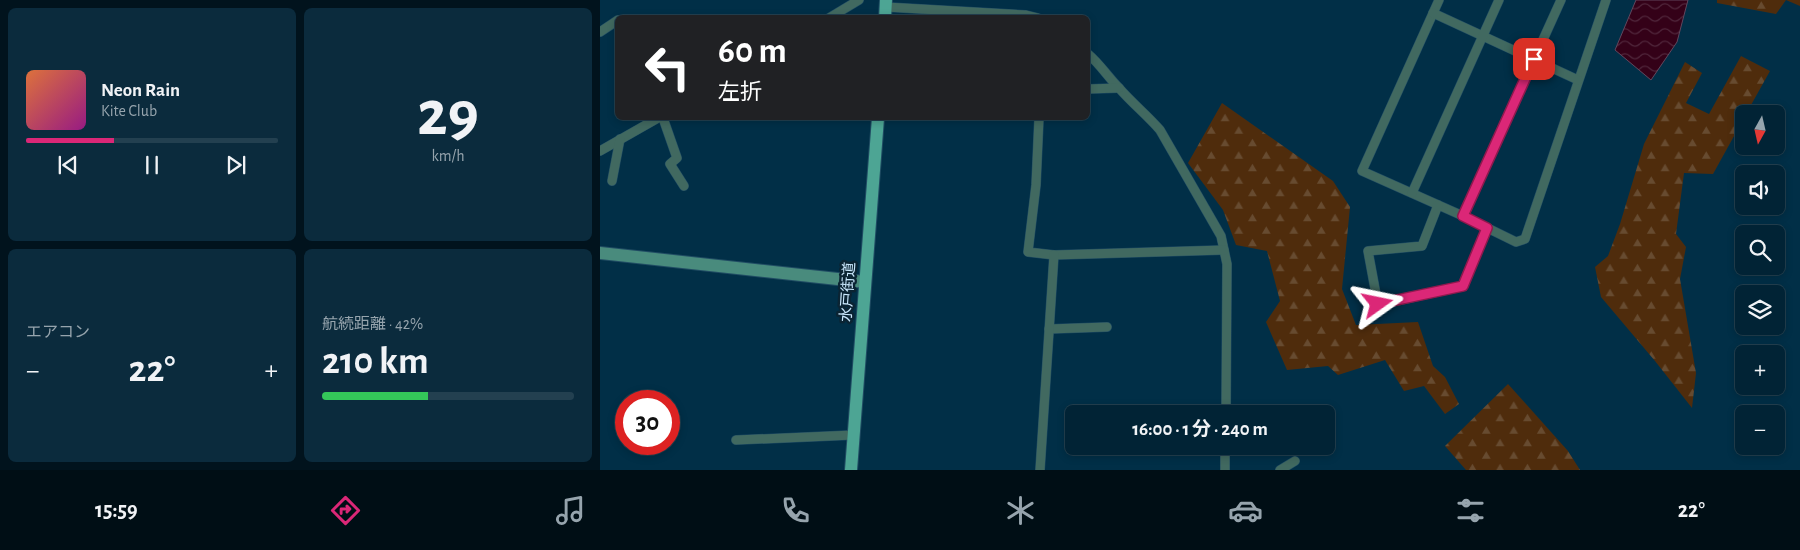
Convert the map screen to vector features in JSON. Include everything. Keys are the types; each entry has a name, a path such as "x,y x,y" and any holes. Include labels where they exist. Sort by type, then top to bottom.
{"main road":[{"name":"水戸街道","path":"850,470 878,120"}],"street":[{"path":"834,15 859,0"},
{"path":"1439,0 1362,170 1516,242 1525,239 1606,0"},
{"path":"1412,193 1499,0"},
{"path":"1463,216 1561,0"},
{"path":"886,8 1026,15"},
{"path":"1433,13 1578,80"},
{"path":"600,32 615,22"},
{"path":"1090,56 1160,130 1221,236 1227,264 1226,405"},
{"path":"1090,89 1119,88"},
{"path":"600,151 655,120"},
{"path":"664,120 677,158 670,164 684,186"},
{"path":"1039,120 1038,154 1028,252 1054,255 1224,250"},
{"path":"612,181 620,140"},
{"path":"1438,205 1422,246 1368,251 1378,304 1463,286 1487,228"},
{"path":"600,253 865,282"},
{"path":"1040,470 1054,255"},
{"path":"1049,329 1107,326"},
{"path":"736,440 853,435"},
{"path":"1225,455 1225,470"},
{"path":"1280,470 1295,461"}],"green space":[{"path":"1717,0 1786,0 1776,14 1717,3"},
{"path":"1786,0 1800,0 1800,6"},
{"path":"1741,56 1770,71 1751,105 1735,105 1735,134 1713,174 1684,173 1676,234 1686,247 1680,279 1696,373 1692,408 1601,297 1595,267 1608,256 1620,224 1644,144 1685,62 1702,73 1686,103 1709,114"},
{"path":"1222,103 1333,181 1350,207 1342,289 1356,325 1418,322 1433,366 1445,377 1459,404 1445,414 1424,386 1404,391 1385,360 1338,375 1328,366 1287,370 1266,322 1280,301 1267,251 1236,245 1223,210 1188,163"},
{"path":"1508,384 1568,451 1580,470 1466,470 1445,446"}],"water":[{"path":"1636,0 1688,0 1677,42 1651,80 1615,50"}],"route":[{"path":"1378,304 1463,286 1487,228 1463,216 1534,59"}]}
